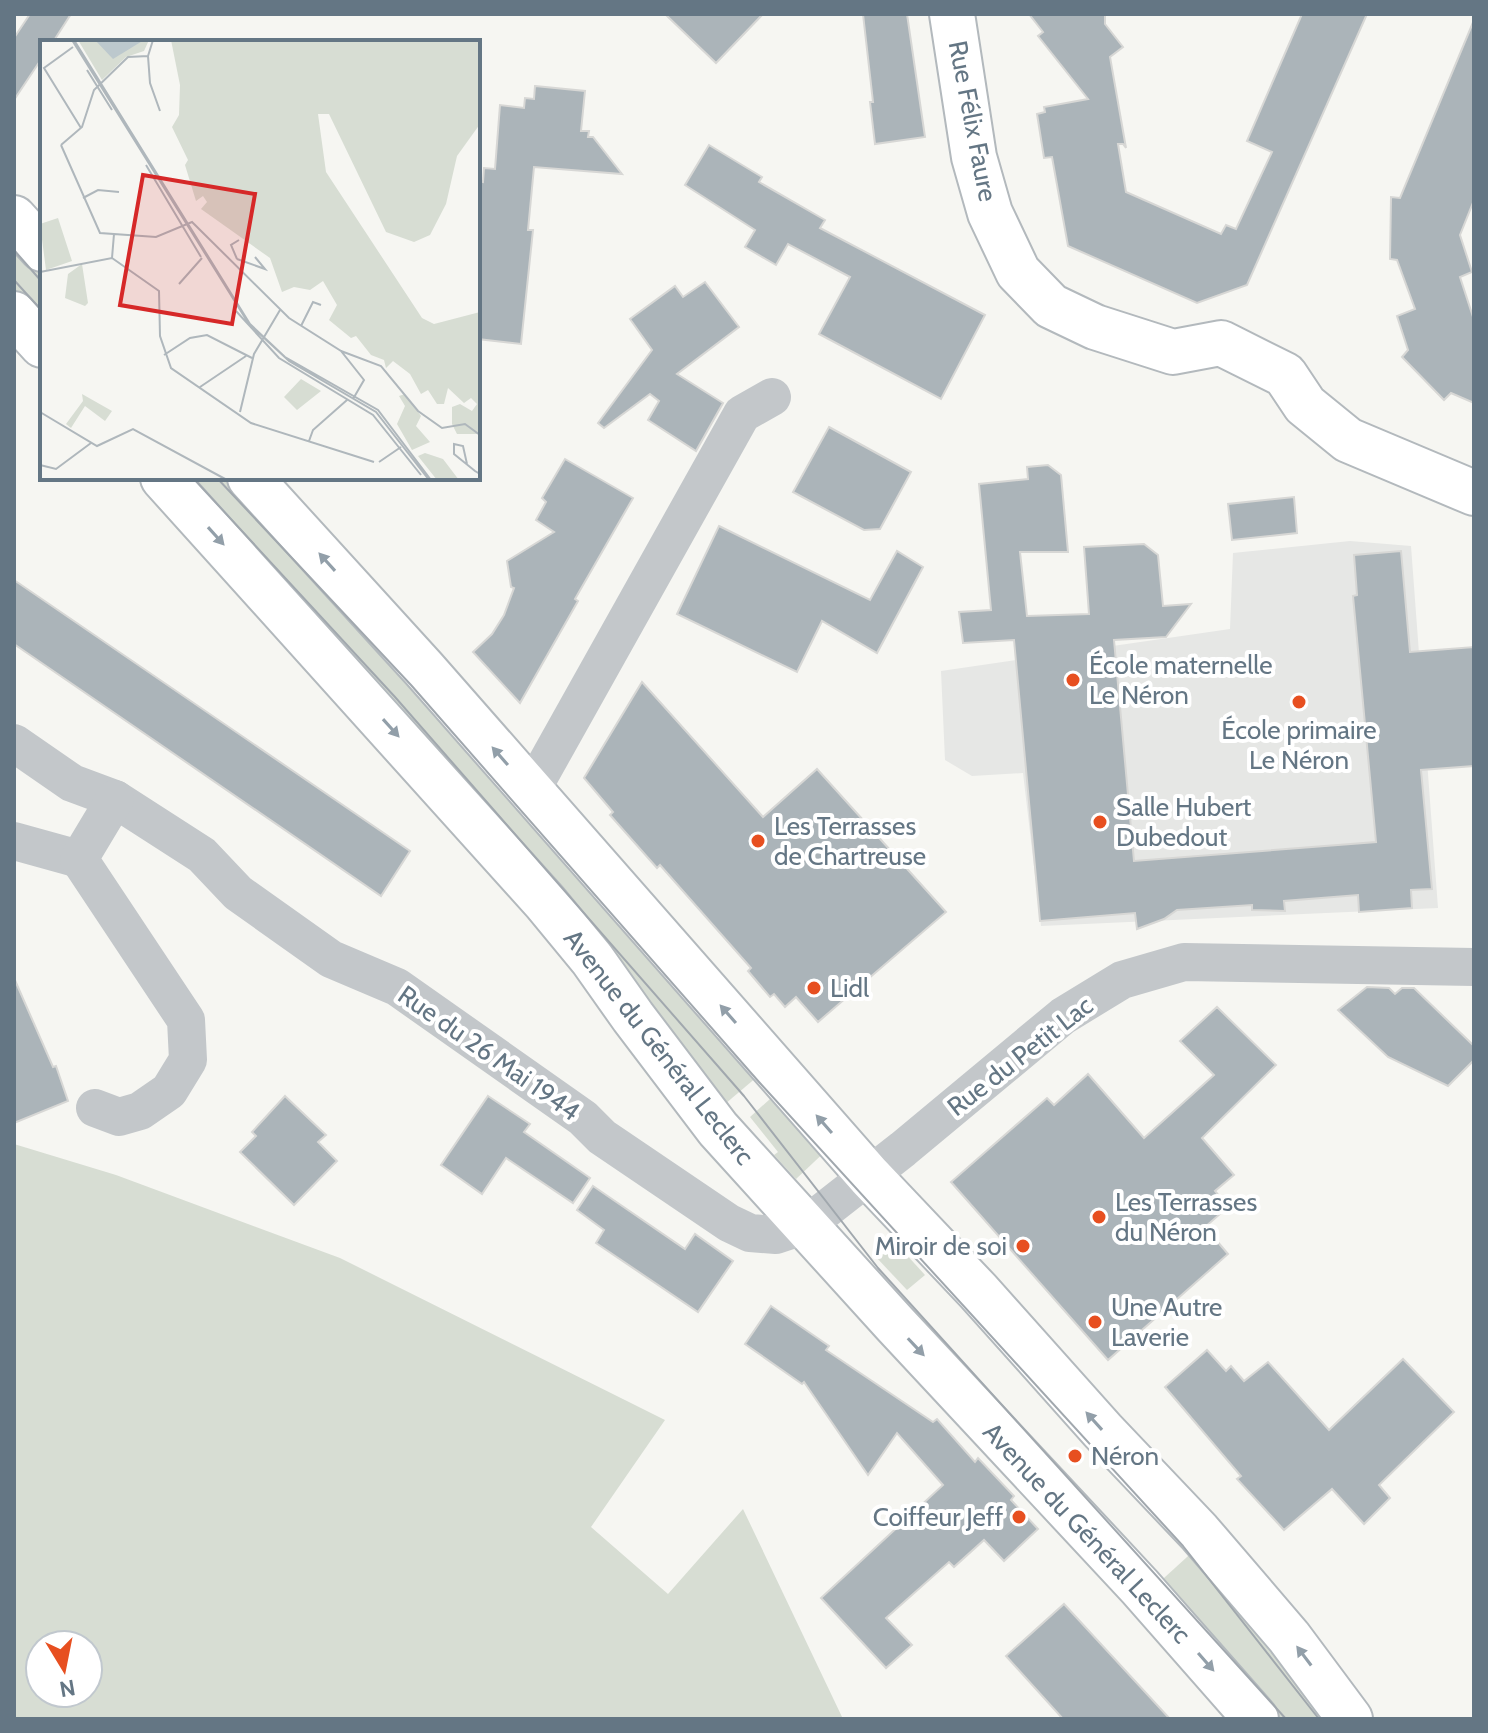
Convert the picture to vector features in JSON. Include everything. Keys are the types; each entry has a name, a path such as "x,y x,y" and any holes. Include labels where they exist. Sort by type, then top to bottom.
{"main road":[{"name":"Rue Félix Faure","path":"952,14 974,157 990,213 1018,272 1051,306 1095,327 1173,352 1221,343 1285,375 1305,405 1348,440 1474,493"},
{"path":"14,218 40,247"},
{"path":"14,314 40,343"},
{"name":"Avenue du Général Leclerc","path":"165,480 545,902 592,959 718,1129 1140,1587 1256,1719"},
{"path":"252,480 531,791 869,1176 1199,1532 1289,1637 1350,1719"}],"street":[{"path":"531,791 742,414 772,397"},
{"name":"Rue du 26 Mai 1944","path":"14,743 72,783 115,799 202,855 238,893 331,959 397,987 583,1118 602,1137 729,1223 750,1233 776,1235 806,1225 869,1176"},
{"path":"79,859 115,799"},
{"path":"14,841 79,859 186,1020 188,1060 169,1091 140,1111 119,1117 95,1108"},
{"name":"Rue du Petit Lac","path":"869,1176 1063,1016 1122,980 1184,962 1474,967"}],"shaded area":[{"path":"14,235 40,264 40,325 14,296"},
{"path":"181,480 233,480 764,1071 725,1104"},
{"path":"1350,541 1411,546 1438,908 1041,926 1023,773 972,776 945,760 941,671 1230,629 1233,553"},
{"path":"781,1089 831,1146 796,1179 774,1155 778,1152 750,1117"},
{"path":"14,1144 116,1175 340,1258 665,1420 591,1527 668,1594 743,1509 843,1719 14,1719"},
{"path":"894,1241 925,1275 907,1290 876,1257"},
{"path":"1198,1547 1336,1719 1272,1719 1153,1588"}],"building":[{"path":"30,14 71,14 54,40 40,40 40,61 14,100 14,38"},
{"path":"665,14 763,14 716,63"},
{"path":"863,14 907,14 925,137 875,144"},
{"path":"1029,14 1105,14 1105,24 1123,47 1110,57 1126,148 1118,144 1126,192 1221,234 1226,225 1236,229 1272,152 1247,141 1302,14 1367,14 1247,285 1197,303 1068,246 1052,157 1044,158 1037,114 1045,112 1044,107 1088,99 1038,36 1043,32"},
{"path":"1474,20 1474,200 1460,235 1472,272 1460,277 1474,320 1474,403 1451,393 1444,400 1402,357 1408,350 1397,316 1415,309 1397,260 1390,259 1391,197 1400,198"},
{"path":"535,86 585,91 581,131 589,131 588,137 593,137 622,174 534,167 528,230 533,230 521,344 480,339 480,181 483,182 484,168 495,169 500,105 524,108 525,98 534,99"},
{"path":"709,145 762,177 759,182 825,220 820,228 985,315 941,399 819,334 850,277 788,244 776,265 745,247 755,230 685,185"},
{"path":"705,282 739,327 677,374 723,403 696,451 648,420 659,401 650,394 604,428 598,423 652,350 630,319 675,286 683,297"},
{"path":"829,427 911,472 880,529 864,530 793,492"},
{"path":"565,459 633,498 520,703 473,652 492,634 504,615 514,588 511,587 507,561 554,532 536,520 546,502 542,498"},
{"path":"1048,465 1061,475 1068,552 1020,552 1027,616 1089,614 1084,547 1144,544 1158,555 1163,606 1191,604 1166,637 1114,640 1134,861 1376,842 1353,596 1357,595 1354,555 1401,551 1410,652 1474,647 1474,766 1421,770 1432,889 1411,890 1412,908 1359,912 1358,895 1284,901 1285,911 1252,910 1252,905 1177,910 1164,919 1137,929 1135,913 1040,921 1014,640 963,643 959,612 991,610 979,484 1028,479 1027,467"},
{"path":"1294,497 1297,533 1232,540 1228,504"},
{"path":"719,526 870,600 897,551 923,567 877,653 822,621 797,672 677,614"},
{"path":"14,580 410,851 381,896 14,644"},
{"name":"Les Terrasses de Chartreuse","path":"642,682 763,817 817,769 946,912 818,1022 796,997 785,1007 774,994 770,997 748,971 751,968 660,865 657,868 610,815 613,812 584,778"},
{"path":"14,978 53,1067 56,1066 68,1101 14,1123"},
{"path":"1367,987 1389,988 1395,994 1402,988 1414,988 1474,1046 1474,1060 1448,1086 1388,1057 1338,1010"},
{"name":"Les Terrasses du Néron","path":"1217,1007 1276,1065 1202,1138 1234,1175 1215,1191 1228,1207 1205,1227 1228,1254 1108,1360 951,1182 1047,1098 1054,1105 1088,1074 1144,1138 1214,1075 1180,1041"},
{"path":"285,1096 326,1135 318,1142 337,1161 294,1205 240,1152 256,1136 252,1132"},
{"path":"488,1096 530,1124 524,1132 590,1178 573,1203 506,1158 482,1194 441,1165"},
{"path":"593,1186 685,1249 695,1234 733,1261 698,1312 596,1243 604,1230 577,1210"},
{"path":"771,1306 829,1346 826,1350 933,1422 937,1419 975,1462 978,1458 1014,1496 1011,1500 1038,1529 1004,1561 984,1540 954,1567 949,1562 886,1618 912,1645 886,1668 821,1598 943,1485 897,1433 868,1475 804,1382 802,1384 745,1344"},
{"path":"1207,1350 1226,1371 1231,1366 1244,1381 1268,1362 1329,1430 1403,1359 1454,1412 1379,1485 1390,1498 1364,1524 1332,1489 1284,1530 1237,1479 1241,1476 1165,1387"},
{"path":"1064,1604 1170,1719 1063,1719 1006,1656"}],"tram line":[{"path":"14,250 40,280"},
{"path":"14,280 40,309"},
{"path":"195,480 395,697 744,1096 878,1268 1286,1719"},
{"path":"219,480 411,685 759,1082 1183,1546 1319,1719"}],"place":[{"name":"École maternelle Le Néron","path":"1073,680"},
{"name":"École primaire Le Néron","path":"1299,702"},
{"name":"Salle Hubert Dubedout","path":"1100,822"},
{"name":"Les Terrasses de Chartreuse","path":"758,841"},
{"name":"Lidl","path":"814,988"},
{"name":"Les Terrasses du Néron","path":"1099,1217"},
{"name":"Miroir de soi","path":"1023,1246"},
{"name":"Une Autre Laverie","path":"1095,1322"},
{"name":"Néron","path":"1075,1456"},
{"name":"Coiffeur Jeff","path":"1019,1517"}]}
